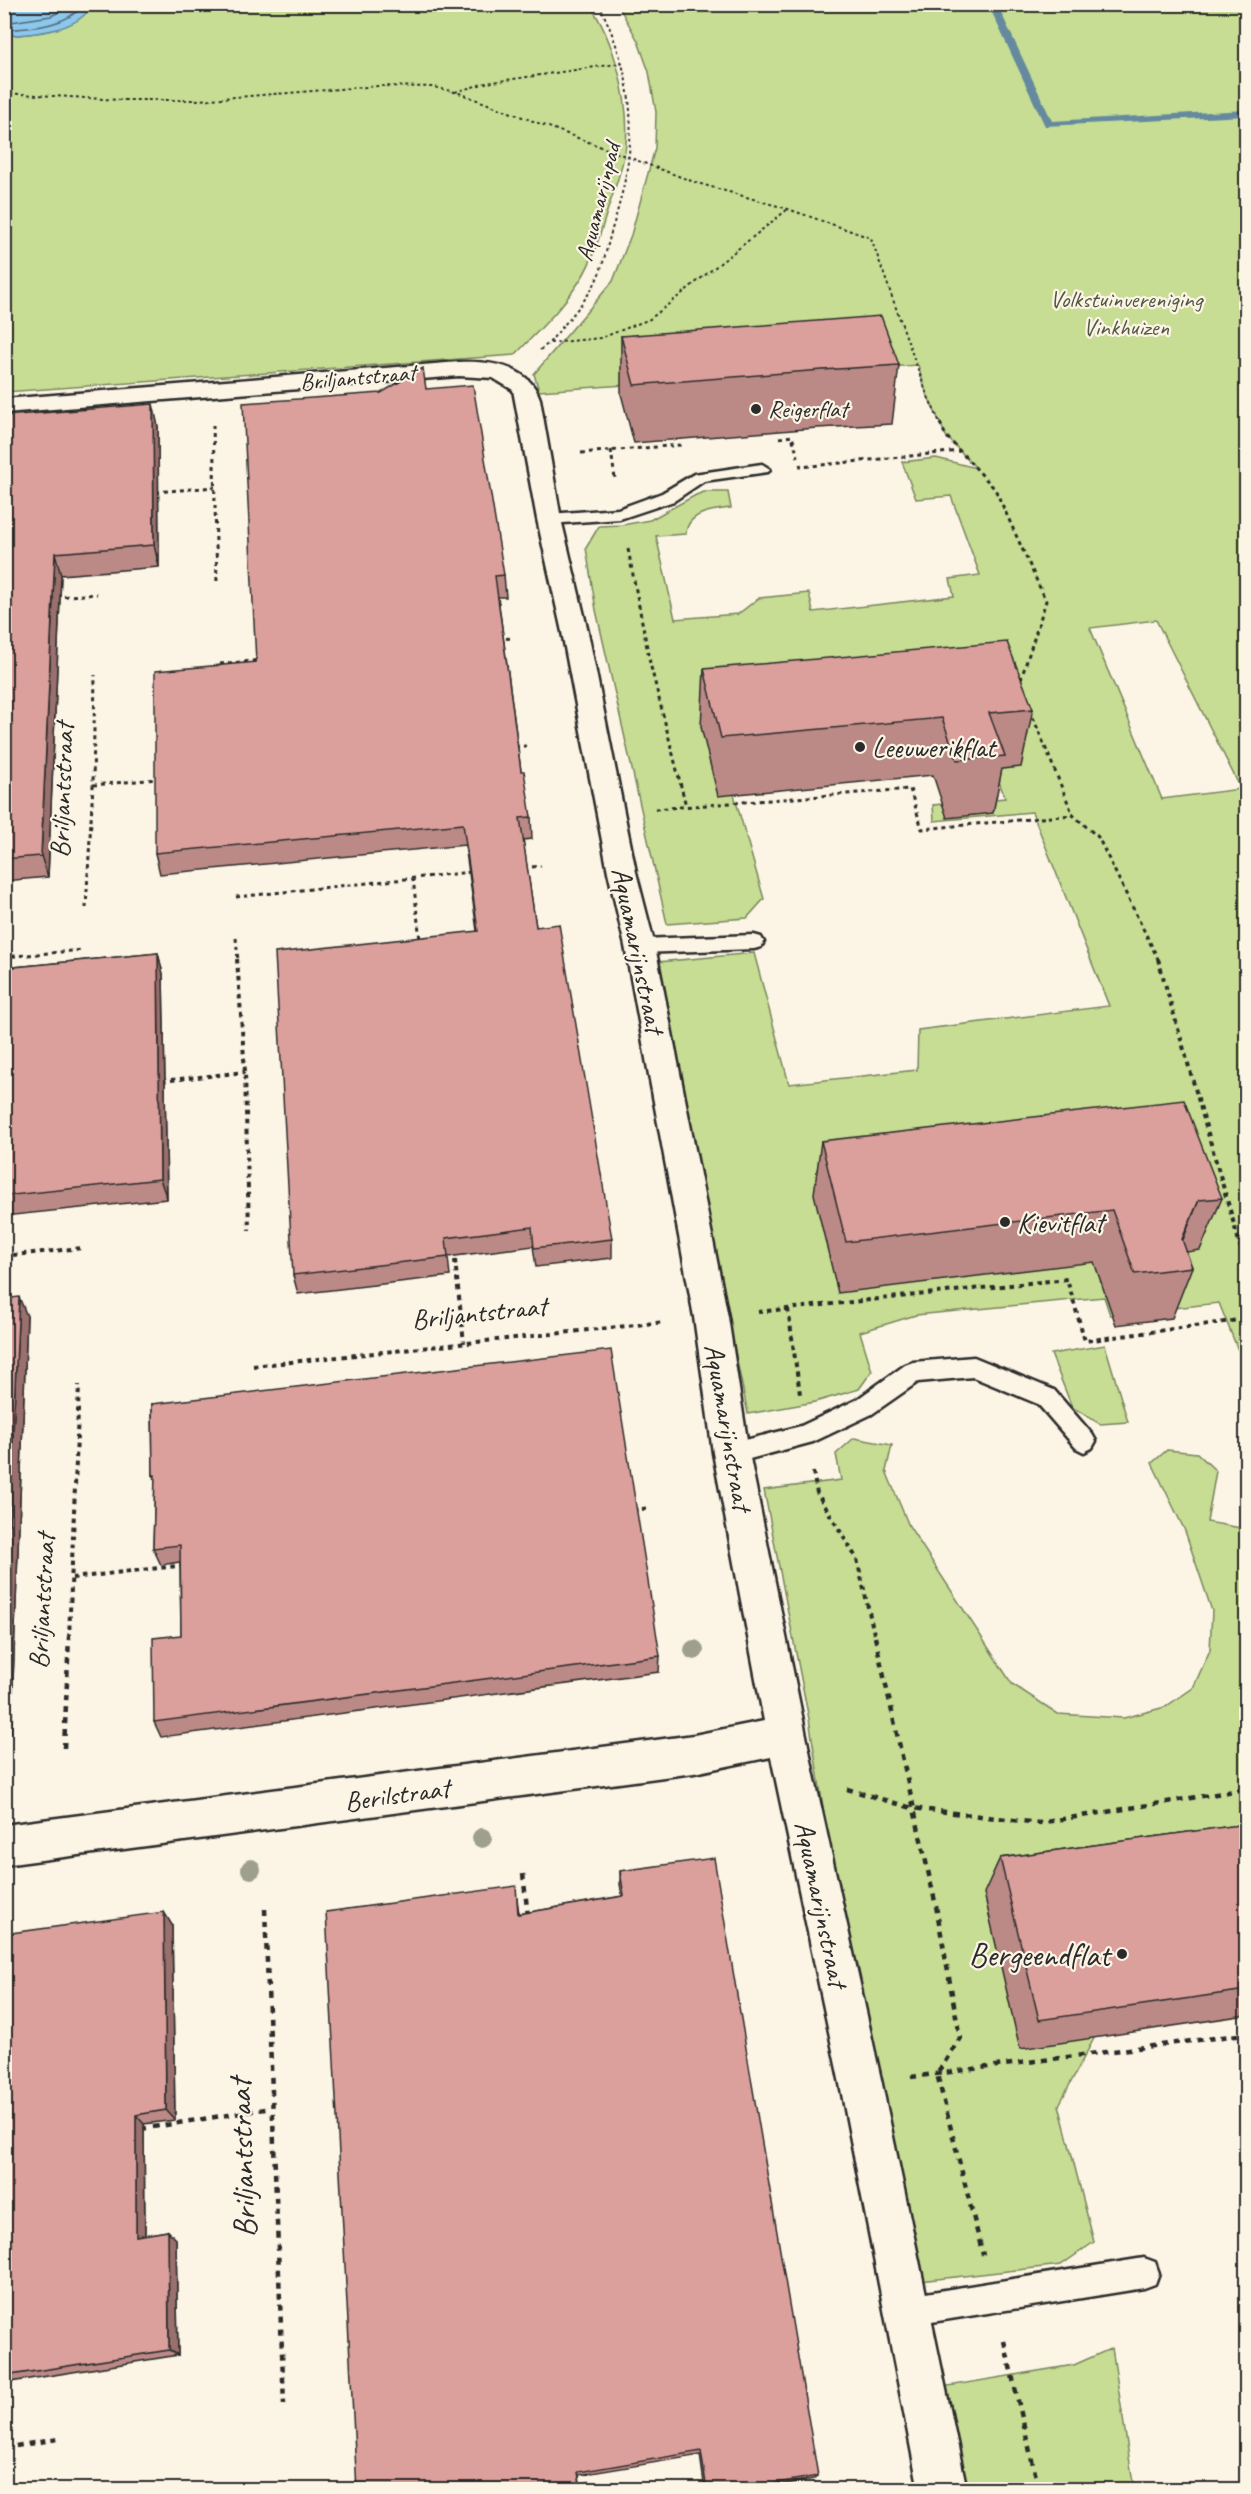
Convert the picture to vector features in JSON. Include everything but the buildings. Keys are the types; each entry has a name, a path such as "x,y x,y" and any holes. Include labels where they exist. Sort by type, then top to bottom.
{"street":[{"name":"Briljantstraat","path":"4,406 459,369 484,368 504,375"},
{"name":"Aquamarijnstraat","path":"504,375 522,384 528,399 549,519 575,632 622,873 640,946 711,1317 731,1453 794,1774 861,2084 943,2490"},
{"name":"Berilstraat","path":"4,1845 694,1754 788,1736"}],"lane":[{"path":"549,519 620,514 668,498 700,477 762,470"},
{"path":"640,946 753,942"},
{"path":"731,1453 805,1435 864,1407 913,1372 974,1367 1046,1397 1084,1441"},
{"path":"907,2311 1144,2273"}],"path":[{"name":"Aquamarijnpad","path":"504,375 549,343 594,284 613,227 631,159 632,96 616,35 599,4"},
{"path":"455,92 486,83 623,63"},
{"path":"4,93 120,100 197,100 378,87 434,87 455,92 694,182 788,209 871,238 926,392 946,436 995,489 1046,601 1021,679 1023,687"},
{"path":"4,88 15,93"},
{"path":"549,343 601,338 650,319 788,209"},
{"path":"212,389 217,583"},
{"path":"792,436 801,467 960,451"},
{"path":"611,450 620,514 650,663 686,806"},
{"path":"156,492 215,487"},
{"path":"51,597 97,594"},
{"path":"489,640 512,638"},
{"path":"220,664 264,660"},
{"name":"Briljantstraat","path":"86,908 93,785 95,675"},
{"path":"1028,704 1073,815 1098,837 1156,951 1246,1266"},
{"path":"514,747 526,746"},
{"path":"93,785 164,779"},
{"path":"654,809 910,789 922,829 1073,815"},
{"path":"518,868 541,866"},
{"path":"236,897 471,872"},
{"path":"413,878 421,948"},
{"path":"236,938 245,1072 249,1230"},
{"path":"4,957 83,950"},
{"path":"153,1082 245,1072"},
{"path":"4,1256 82,1248"},
{"path":"453,1250 464,1343"},
{"name":"Briljantstraat","path":"253,1366 1067,1279 1085,1341 1246,1319"},
{"path":"788,1308 805,1435 817,1492 857,1559 936,1906 960,2038 937,2074 994,2298 1039,2490"},
{"name":"Briljantstraat","path":"64,1748 78,1385"},
{"path":"626,1511 650,1508"},
{"path":"72,1578 190,1564"},
{"path":"794,1774 912,1808 1039,1823 1246,1790"},
{"path":"523,1874 528,1921"},
{"name":"Briljantstraat","path":"265,1909 284,2405"},
{"path":"861,2084 1246,2034"},
{"path":"132,2130 271,2108"},
{"path":"4,2448 58,2439"},
{"path":"587,2466 589,2490"}],"green space":[{"path":"92,4 589,4 613,52 623,90 627,127 621,171 596,247 585,272 558,309 515,355 5,392 5,36 53,30 65,26 76,21"},
{"name":"Volkstuinvereniging Vinkhuizen","path":"618,5 1246,5 1246,1362 1242,1360 1219,1303 1110,1315 1104,1297 916,1315 860,1332 872,1371 859,1389 815,1402 748,1414 690,1135 658,962 754,953 789,1084 917,1070 918,1030 1109,1006 1032,812 934,821 933,805 1005,798 992,762 733,791 764,899 747,918 667,924 596,610 586,548 599,526 650,520 704,492 728,492 731,508 710,511 696,517 691,521 686,534 656,536 675,619 738,614 759,598 809,593 813,612 954,596 950,579 980,575 951,496 916,499 902,462 936,458 976,468 946,436 926,392 918,365 539,391 534,374 613,281 631,235 655,148 656,112 649,72 638,41","holes":["1156,620 1241,789 1162,799 1090,628"]},
{"path":"1105,1345 1128,1422 1100,1424 1072,1407 1051,1354"},
{"path":"854,1438 892,1445 886,1471 909,1526 1012,1684 1058,1714 1124,1718 1165,1707 1193,1688 1210,1650 1212,1611 1185,1531 1152,1463 1167,1450 1197,1453 1216,1471 1207,1522 1246,1529 1246,2006 1100,2027 1059,2105 1094,2242 1061,2265 920,2281 838,1901 809,1719 764,1490 841,1480 836,1454"},
{"path":"1112,2348 1134,2489 964,2489 942,2387 1074,2365"}],"water":[{"path":"5,4 92,5 76,21 65,26 41,32 5,36"}],"waterway":[{"path":"992,4 1049,124 1246,113"}],"place":[{"name":"Reigerflat","path":"756,409"},
{"name":"Leeuwerikflat","path":"860,747"},
{"name":"Kievitflat","path":"1005,1222"},
{"name":"Bergeendflat","path":"1122,1954"}]}
